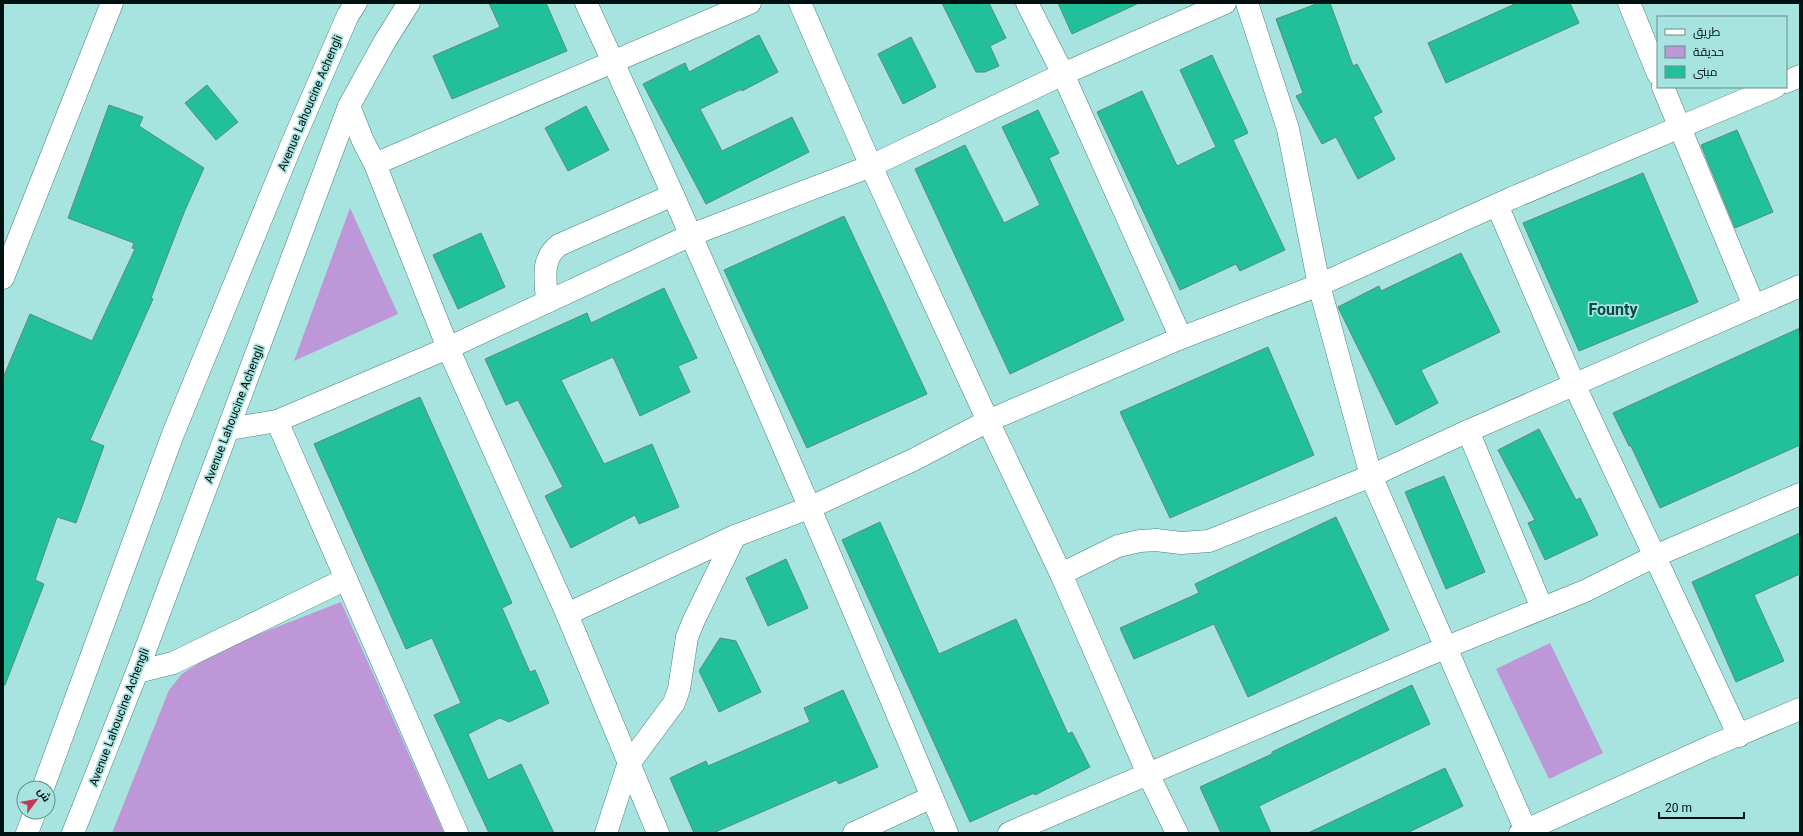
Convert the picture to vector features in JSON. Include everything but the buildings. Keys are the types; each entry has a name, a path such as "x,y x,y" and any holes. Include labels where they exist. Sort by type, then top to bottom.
{"street":[{"path":"3,278 112,3"},
{"name":"Avenue Lahoucine Achengli","path":"47,780 173,434 291,146 348,15 356,3"},
{"name":"Avenue Lahoucine Achengli","path":"73,833 137,672 349,106 385,41 409,3"},
{"path":"586,3 692,235 811,507 947,833"},
{"path":"375,164 614,63 750,3"},
{"path":"800,3 871,166 988,421 1061,574 1148,774 1177,833"},
{"path":"1027,3 1062,74 1181,338"},
{"path":"229,429 277,421 448,348 692,235 871,166 1062,74 1225,3"},
{"path":"1247,3 1288,129 1319,285 1371,476 1447,647 1524,832 1712,746 1740,736 1800,709"},
{"path":"1629,3 1657,72"},
{"path":"1787,82 1800,76"},
{"path":"1663,88 1754,306"},
{"path":"567,614 735,536 811,507 913,460 988,421 1181,338 1319,285 1497,205 1772,88"},
{"path":"349,106 363,141 375,164 448,348 567,614 628,765 658,833"},
{"path":"547,302 545,274 548,258 552,251 559,245 673,195"},
{"path":"1497,205 1574,384 1740,736"},
{"path":"1061,574 1118,546 1132,542 1156,540 1182,543 1209,541 1371,476 1574,384 1800,286"},
{"path":"277,421 457,833"},
{"path":"1468,431 1542,608"},
{"path":"1010,833 1447,647 1585,591 1655,556 1800,494"},
{"path":"606,833 628,765 674,703 679,689 687,637 735,536"},
{"path":"137,672 174,663 346,578"},
{"path":"854,833 932,797"},
{"path":"27,833 32,820"}],"green space":[{"path":"350,208 398,314 294,361"},
{"path":"341,602 444,833 112,833 169,690 182,674 221,649"},
{"path":"1550,643 1603,753 1549,779 1496,669"}],"district":[{"name":"Founty","path":"1613,309"}]}
